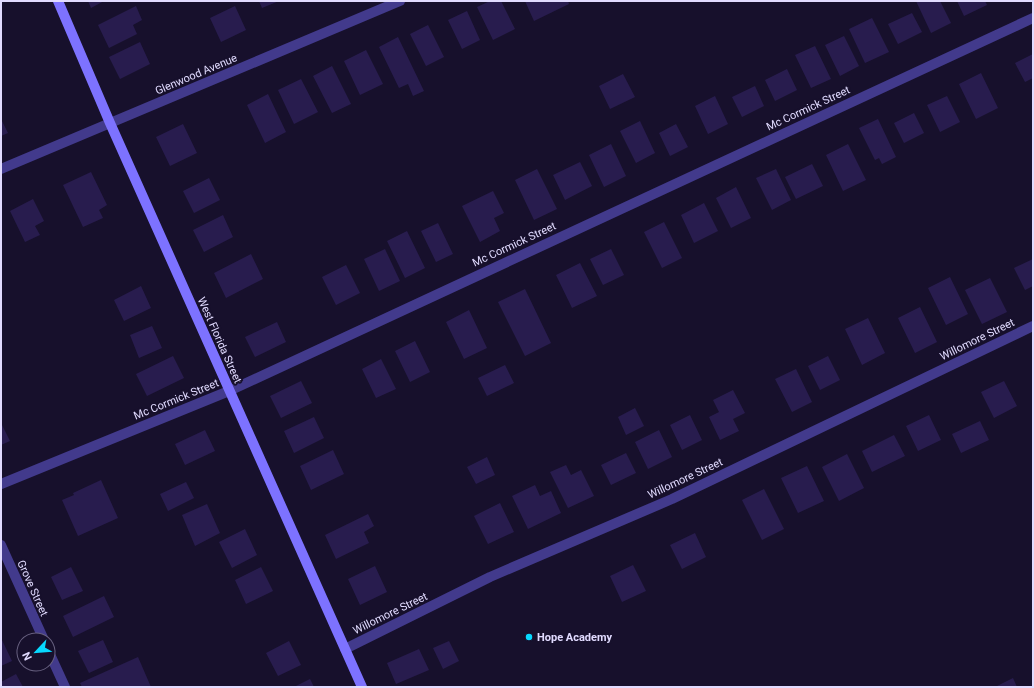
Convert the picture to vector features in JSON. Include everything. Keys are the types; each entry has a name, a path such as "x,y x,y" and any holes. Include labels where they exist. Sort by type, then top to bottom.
{"main road":[{"name":"West Florida Street","path":"58,1 110,123 362,687"}],"street":[{"name":"Glenwood Avenue","path":"1,169 400,1"},
{"name":"Mc Cormick Street","path":"1,484 229,390 1033,18"},
{"name":"Willomore Street","path":"345,649 490,577 672,499 1033,326"},
{"name":"Grove Street","path":"1,545 40,632"},
{"path":"56,667 65,687"}],"building":[{"path":"88,1 104,1 91,8"},
{"path":"259,1 279,1 262,8"},
{"path":"490,1 501,1 515,29 493,40 477,7"},
{"path":"525,1 568,1 569,4 534,21"},
{"path":"916,1 940,1 951,23 931,33"},
{"path":"957,1 985,1 987,5 964,16"},
{"path":"136,6 142,20 133,25 137,34 109,48 98,25"},
{"path":"235,6 246,30 221,42 210,18"},
{"path":"467,11 480,40 462,49 448,20"},
{"path":"912,13 922,32 898,44 888,24"},
{"path":"872,18 889,52 865,63 849,29"},
{"path":"428,25 444,57 426,66 410,34"},
{"path":"844,36 859,66 840,76 825,45"},
{"path":"398,37 424,91 413,96 408,84 399,88 379,47"},
{"path":"140,42 150,64 120,79 109,57"},
{"path":"815,46 831,79 811,88 795,55"},
{"path":"366,50 383,84 360,95 344,61"},
{"path":"1033,54 1033,78 1025,82 1015,63"},
{"path":"332,66 351,104 332,113 313,76"},
{"path":"787,69 797,90 775,101 765,80"},
{"path":"981,73 998,108 976,119 959,84"},
{"path":"623,74 635,97 610,109 599,86"},
{"path":"301,79 318,112 294,124 278,90"},
{"path":"755,86 764,106 742,117 732,97"},
{"path":"268,94 286,132 265,143 247,105"},
{"path":"715,96 728,124 708,134 695,106"},
{"path":"947,96 960,122 940,132 927,105"},
{"path":"914,113 924,133 904,143 894,123"},
{"path":"1,119 8,133 1,136"},
{"path":"878,119 896,157 882,164 879,158 875,160 859,128"},
{"path":"640,121 655,153 636,163 620,131"},
{"path":"183,124 197,153 170,166 156,137"},
{"path":"676,124 688,147 670,156 659,133"},
{"path":"611,144 626,176 604,187 589,155"},
{"path":"848,144 866,180 843,191 826,155"},
{"path":"580,162 592,186 565,200 553,175"},
{"path":"812,164 823,186 796,199 785,177"},
{"path":"537,169 557,209 534,220 515,180"},
{"path":"776,169 791,200 772,210 756,178"},
{"path":"91,172 107,205 99,210 103,218 83,227 63,185"},
{"path":"209,178 220,200 194,213 183,191"},
{"path":"736,187 751,218 731,228 716,198"},
{"path":"493,191 504,213 494,218 500,231 480,242 462,206"},
{"path":"33,199 44,221 35,226 40,235 25,242 10,211"},
{"path":"704,203 718,231 694,243 681,215"},
{"path":"223,215 233,237 204,252 193,230"},
{"path":"664,222 682,258 662,268 644,232"},
{"path":"438,223 453,254 436,262 421,231"},
{"path":"407,231 425,268 405,278 387,241"},
{"path":"385,249 400,281 379,291 364,259"},
{"path":"611,249 624,275 603,285 590,259"},
{"path":"251,254 263,279 226,298 214,273"},
{"path":"1033,259 1033,286 1025,290 1014,268"},
{"path":"580,263 597,296 572,308 556,275"},
{"path":"346,265 360,293 336,305 322,277"},
{"path":"950,277 968,314 946,325 928,288"},
{"path":"990,278 1007,312 982,324 965,290"},
{"path":"141,286 151,308 124,321 114,300"},
{"path":"525,289 551,343 525,356 498,302"},
{"path":"920,307 937,342 915,353 898,318"},
{"path":"469,310 487,348 464,359 446,322"},
{"path":"868,318 885,353 862,365 845,329"},
{"path":"277,322 286,342 255,357 245,337"},
{"path":"152,326 162,348 139,358 130,335"},
{"path":"415,341 430,372 410,382 395,351"},
{"path":"173,356 184,378 147,396 136,374"},
{"path":"828,356 840,380 820,390 808,366"},
{"path":"381,359 396,389 376,398 362,369"},
{"path":"505,365 514,383 487,396 478,378"},
{"path":"796,369 812,402 792,412 775,379"},
{"path":"301,381 312,403 281,418 270,396"},
{"path":"1004,381 1017,406 994,418 981,392"},
{"path":"733,390 745,413 733,419 739,431 720,440 709,417 719,412 713,400"},
{"path":"635,408 644,426 626,435 618,417"},
{"path":"690,415 702,440 682,450 670,425"},
{"path":"929,415 941,440 918,451 906,426"},
{"path":"314,417 324,438 294,453 284,431"},
{"path":"980,421 989,440 961,453 952,434"},
{"path":"1,423 10,441 1,445"},
{"path":"205,430 215,451 185,465 175,444"},
{"path":"659,430 672,457 648,469 635,442"},
{"path":"894,435 905,456 872,472 862,451"},
{"path":"333,450 344,474 311,490 300,466"},
{"path":"626,453 636,473 611,485 601,465"},
{"path":"847,454 864,488 839,501 822,467"},
{"path":"487,457 495,475 476,484 467,467"},
{"path":"566,465 571,475 581,470 594,496 568,508 550,472"},
{"path":"807,466 824,501 798,513 781,478"},
{"path":"101,480 118,518 78,536 62,500 74,495 73,493"},
{"path":"186,482 194,498 168,511 160,494"},
{"path":"535,485 540,496 551,491 561,513 528,529 512,496"},
{"path":"764,489 784,529 762,540 742,500"},
{"path":"500,503 514,532 488,544 474,516"},
{"path":"207,504 220,533 195,546 182,515"},
{"path":"368,514 374,526 364,532 369,543 336,559 325,535"},
{"path":"245,529 257,555 232,568 219,542"},
{"path":"695,533 706,557 682,569 670,545"},
{"path":"633,565 646,591 622,602 610,576"},
{"path":"375,566 387,592 360,605 348,579"},
{"path":"71,567 83,591 62,600 51,577"},
{"path":"261,567 273,591 246,604 235,580"},
{"path":"104,596 114,617 73,637 63,616"},
{"path":"1,638 12,661 1,666"},
{"path":"103,640 113,662 89,673 78,651"},
{"path":"289,641 301,665 278,676 266,653"},
{"path":"449,641 459,661 443,669 433,648"},
{"path":"419,649 429,670 396,684 387,663"},
{"path":"138,657 151,687 82,687 80,683"},
{"path":"16,674 23,687 1,687 1,682"},
{"path":"1013,678 1017,687 995,687"},
{"path":"310,679 314,687 294,687"}],"place":[{"name":"Hope Academy","path":"529,637"}]}
